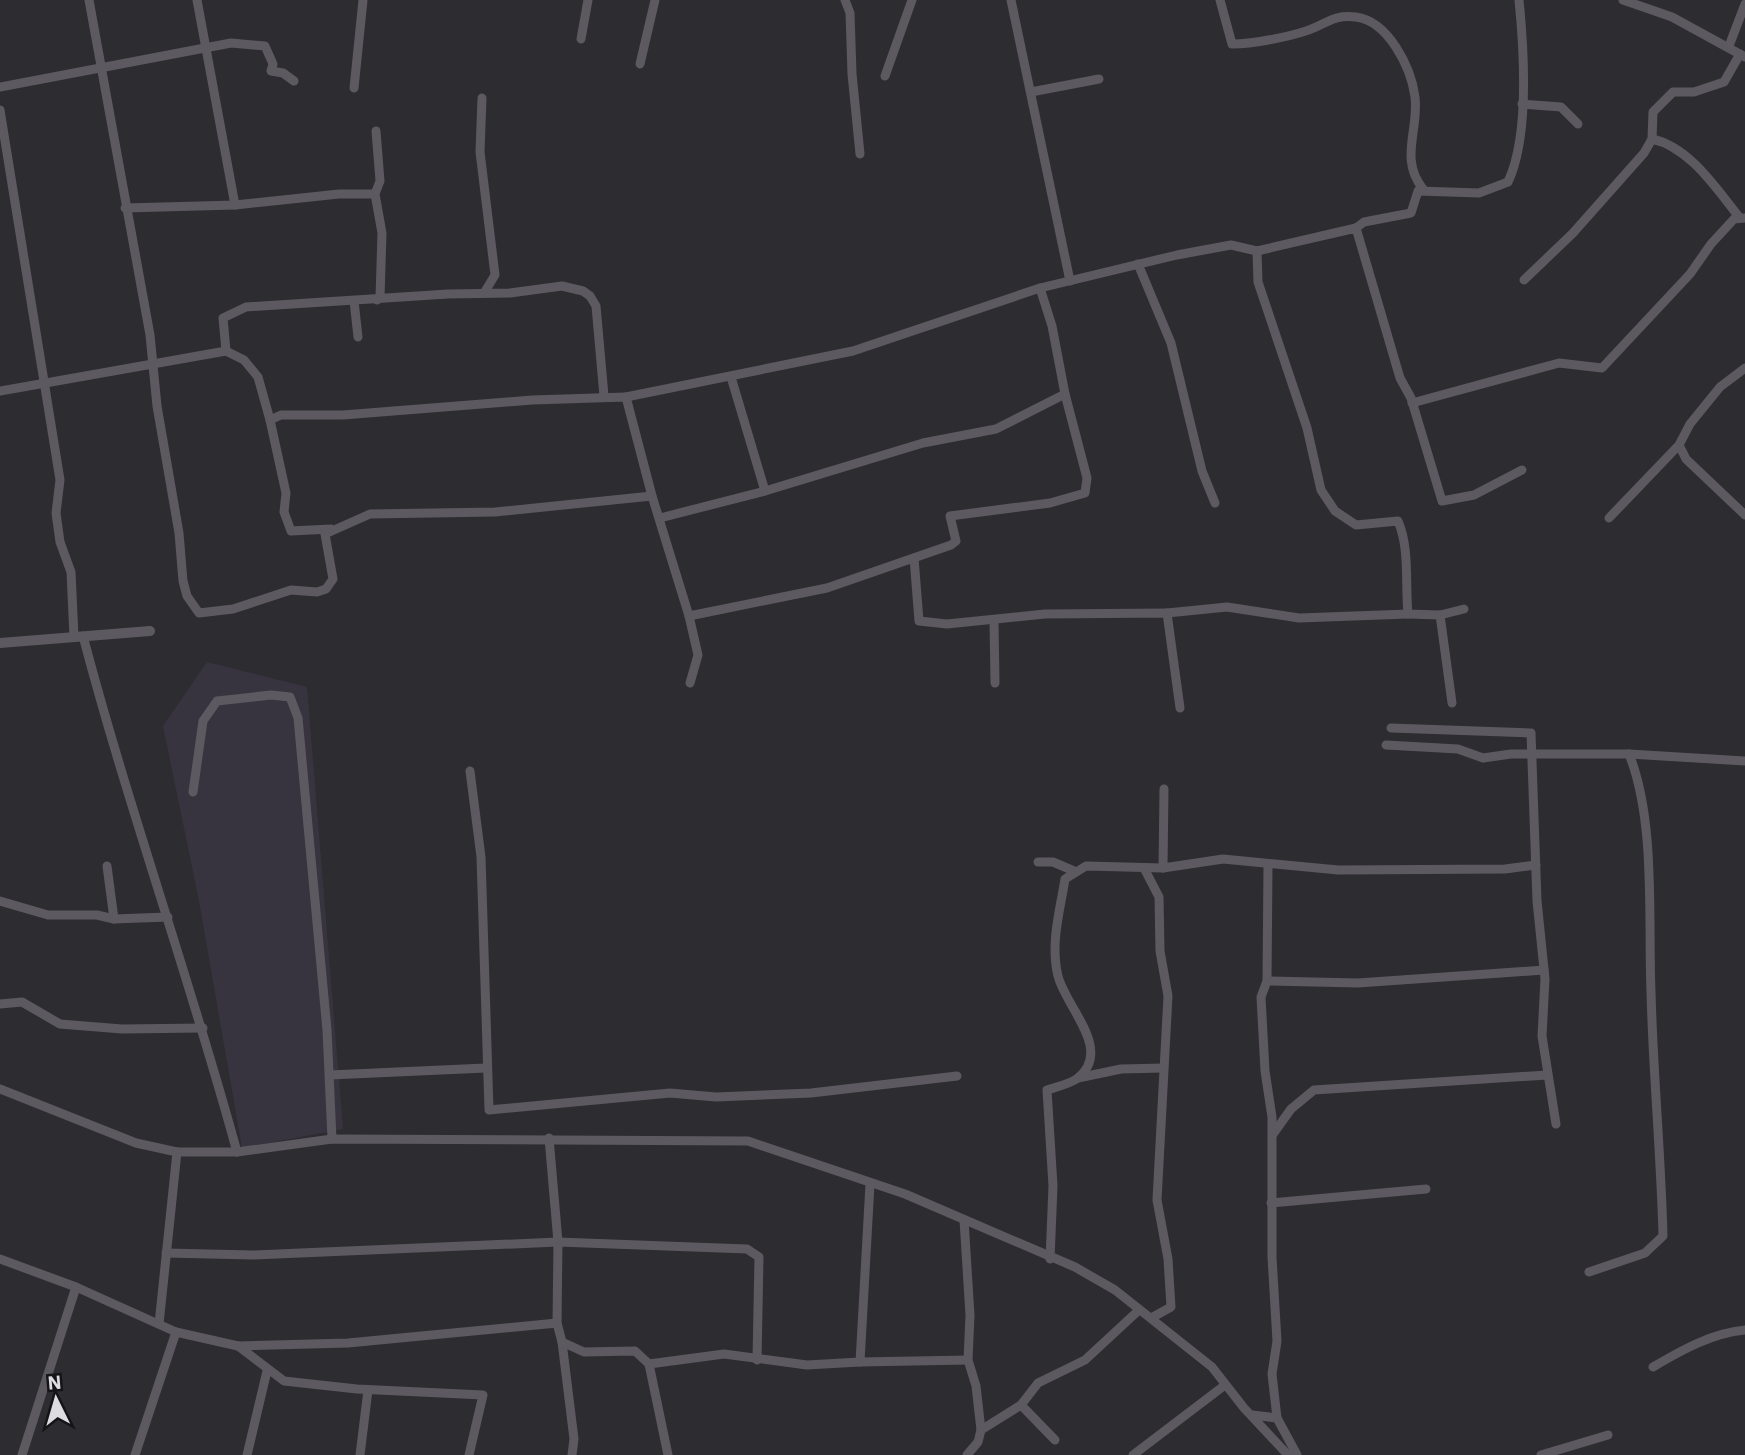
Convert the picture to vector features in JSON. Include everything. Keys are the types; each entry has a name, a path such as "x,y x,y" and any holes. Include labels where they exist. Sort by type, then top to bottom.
{"street":[{"path":"89,0 153,364 157,406 180,533 183,581 187,596 199,613 233,609 291,590 317,592 326,589 333,579 324,538 333,529"},
{"path":"197,0 236,205"},
{"path":"354,88 363,0"},
{"path":"581,39 588,0"},
{"path":"640,64 655,0"},
{"path":"845,0 850,13 860,154"},
{"path":"885,76 912,0"},
{"path":"1011,0 1070,281"},
{"path":"1220,0 1232,44 1316,27 1328,18 1354,17 1371,20 1389,34 1411,81 1415,99 1409,146 1411,166 1423,189"},
{"path":"270,420 281,415 436,410 604,396 626,397 853,351 1040,288 1138,264 1231,245 1257,251 1356,228 1363,222 1411,213 1418,191 1423,189 1453,194 1479,192 1508,181 1514,169 1524,64 1519,0"},
{"path":"1524,280 1605,198 1652,139 1654,113 1673,92 1694,92 1724,82 1743,56 1672,17 1623,0"},
{"path":"1729,46 1745,4"},
{"path":"0,87 231,43 265,46 273,64 271,71 283,73 294,81"},
{"path":"1031,92 1099,79"},
{"path":"482,97 480,152 495,275 484,293"},
{"path":"1522,104 1561,107 1578,124"},
{"path":"0,110 42,384 60,480 56,513 61,542 71,572 79,636 203,1028 237,1152"},
{"path":"376,131 380,181 375,194 382,233 380,298 377,300"},
{"path":"1652,139 1664,142 1681,153 1742,218"},
{"path":"125,208 236,205 339,194 375,194"},
{"path":"1412,403 1559,363 1602,368 1690,274 1711,244 1734,219 1742,218"},
{"path":"1356,228 1400,378 1412,403 1442,501 1474,495 1522,470"},
{"path":"1257,251 1258,282 1307,428 1321,490 1335,511 1356,525 1398,521 1406,539 1408,614"},
{"path":"1138,264 1171,343 1202,471 1215,503"},
{"path":"226,351 223,318 246,307 562,286 590,296 596,306 604,396"},
{"path":"689,616 827,588 954,543 950,516 1050,503 1085,494 1087,478 1065,394 1052,326 1040,288"},
{"path":"354,301 358,337"},
{"path":"0,391 226,351 252,368 270,420 286,494 284,512 291,531 333,529 370,514 495,512 652,496"},
{"path":"1609,518 1679,445 1690,424 1720,387 1745,368"},
{"path":"731,377 765,491"},
{"path":"660,519 765,491 923,443 996,429 1065,394"},
{"path":"626,397 698,655 690,684"},
{"path":"1679,445 1686,459 1745,516"},
{"path":"914,558 919,621 947,624 1045,614 1167,613 1227,607 1299,618 1440,615 1464,609"},
{"path":"1167,613 1180,708"},
{"path":"1440,615 1452,704"},
{"path":"994,621 995,683"},
{"path":"0,643 150,631"},
{"path":"193,792 203,721 217,701 271,695 290,696 298,718 330,1075 332,1139"},
{"path":"1391,728 1531,733 1536,865 1544,970 1542,1036 1556,1124"},
{"path":"1387,745 1458,749 1483,758 1532,753 1743,759"},
{"path":"1589,1272 1645,1253 1663,1236 1661,1154 1654,1090 1649,892 1639,779 1629,754"},
{"path":"470,771 481,857 489,1110 670,1093 716,1097 811,1093 957,1076"},
{"path":"1163,868 1164,789"},
{"path":"1077,1078 1091,1058 1090,1038 1072,1009 1058,976 1054,943 1065,879 1074,871 1086,866 1163,868 1223,859 1338,870 1505,869 1536,865"},
{"path":"1038,862 1053,862 1074,871"},
{"path":"1268,865 1266,981 1261,997 1272,1135 1271,1203 1277,1341 1272,1374 1277,1418 1297,1455"},
{"path":"107,866 114,919"},
{"path":"1144,868 1159,897 1160,951 1168,996 1157,1200 1168,1259 1171,1307 1153,1317"},
{"path":"0,901 48,915 97,915 114,919 168,917"},
{"path":"1266,981 1358,983 1544,970"},
{"path":"0,1004 22,1002 60,1024 122,1029 203,1028"},
{"path":"330,1075 486,1068"},
{"path":"1050,1259 1054,1186 1047,1090 1077,1078 1121,1069 1163,1068"},
{"path":"1272,1135 1291,1109 1314,1090 1547,1075"},
{"path":"0,1089 136,1143 177,1152 237,1152 332,1139 748,1141 905,1194 1075,1268 1115,1290 1139,1310 1153,1317 1212,1367 1288,1455"},
{"path":"549,1138 558,1242 558,1323 574,1439 572,1455"},
{"path":"159,1324 177,1152"},
{"path":"860,1362 870,1184"},
{"path":"1271,1203 1426,1189"},
{"path":"964,1220 970,1315 968,1360 976,1386 981,1430 978,1442 967,1455"},
{"path":"166,1253 253,1255 558,1242 747,1250 759,1257 757,1360"},
{"path":"0,1259 76,1287 176,1332 238,1346 348,1343 558,1323"},
{"path":"22,1455 76,1287"},
{"path":"981,1430 1021,1405 1038,1383 1085,1360 1139,1310"},
{"path":"1653,1367 1685,1348 1729,1331 1745,1330"},
{"path":"135,1455 176,1332"},
{"path":"562,1342 584,1352 635,1351 649,1364 668,1455"},
{"path":"238,1346 267,1371 284,1381 368,1390 483,1395 469,1455"},
{"path":"649,1364 724,1354 807,1364 968,1360"},
{"path":"247,1455 267,1371"},
{"path":"1133,1455 1225,1385"},
{"path":"360,1455 368,1390"},
{"path":"1021,1405 1055,1440"},
{"path":"1252,1415 1277,1418"},
{"path":"1541,1455 1559,1452 1608,1435"}],"shaded area":[{"path":"207,662 307,687 343,1129 242,1148 199,901 163,726"}]}
